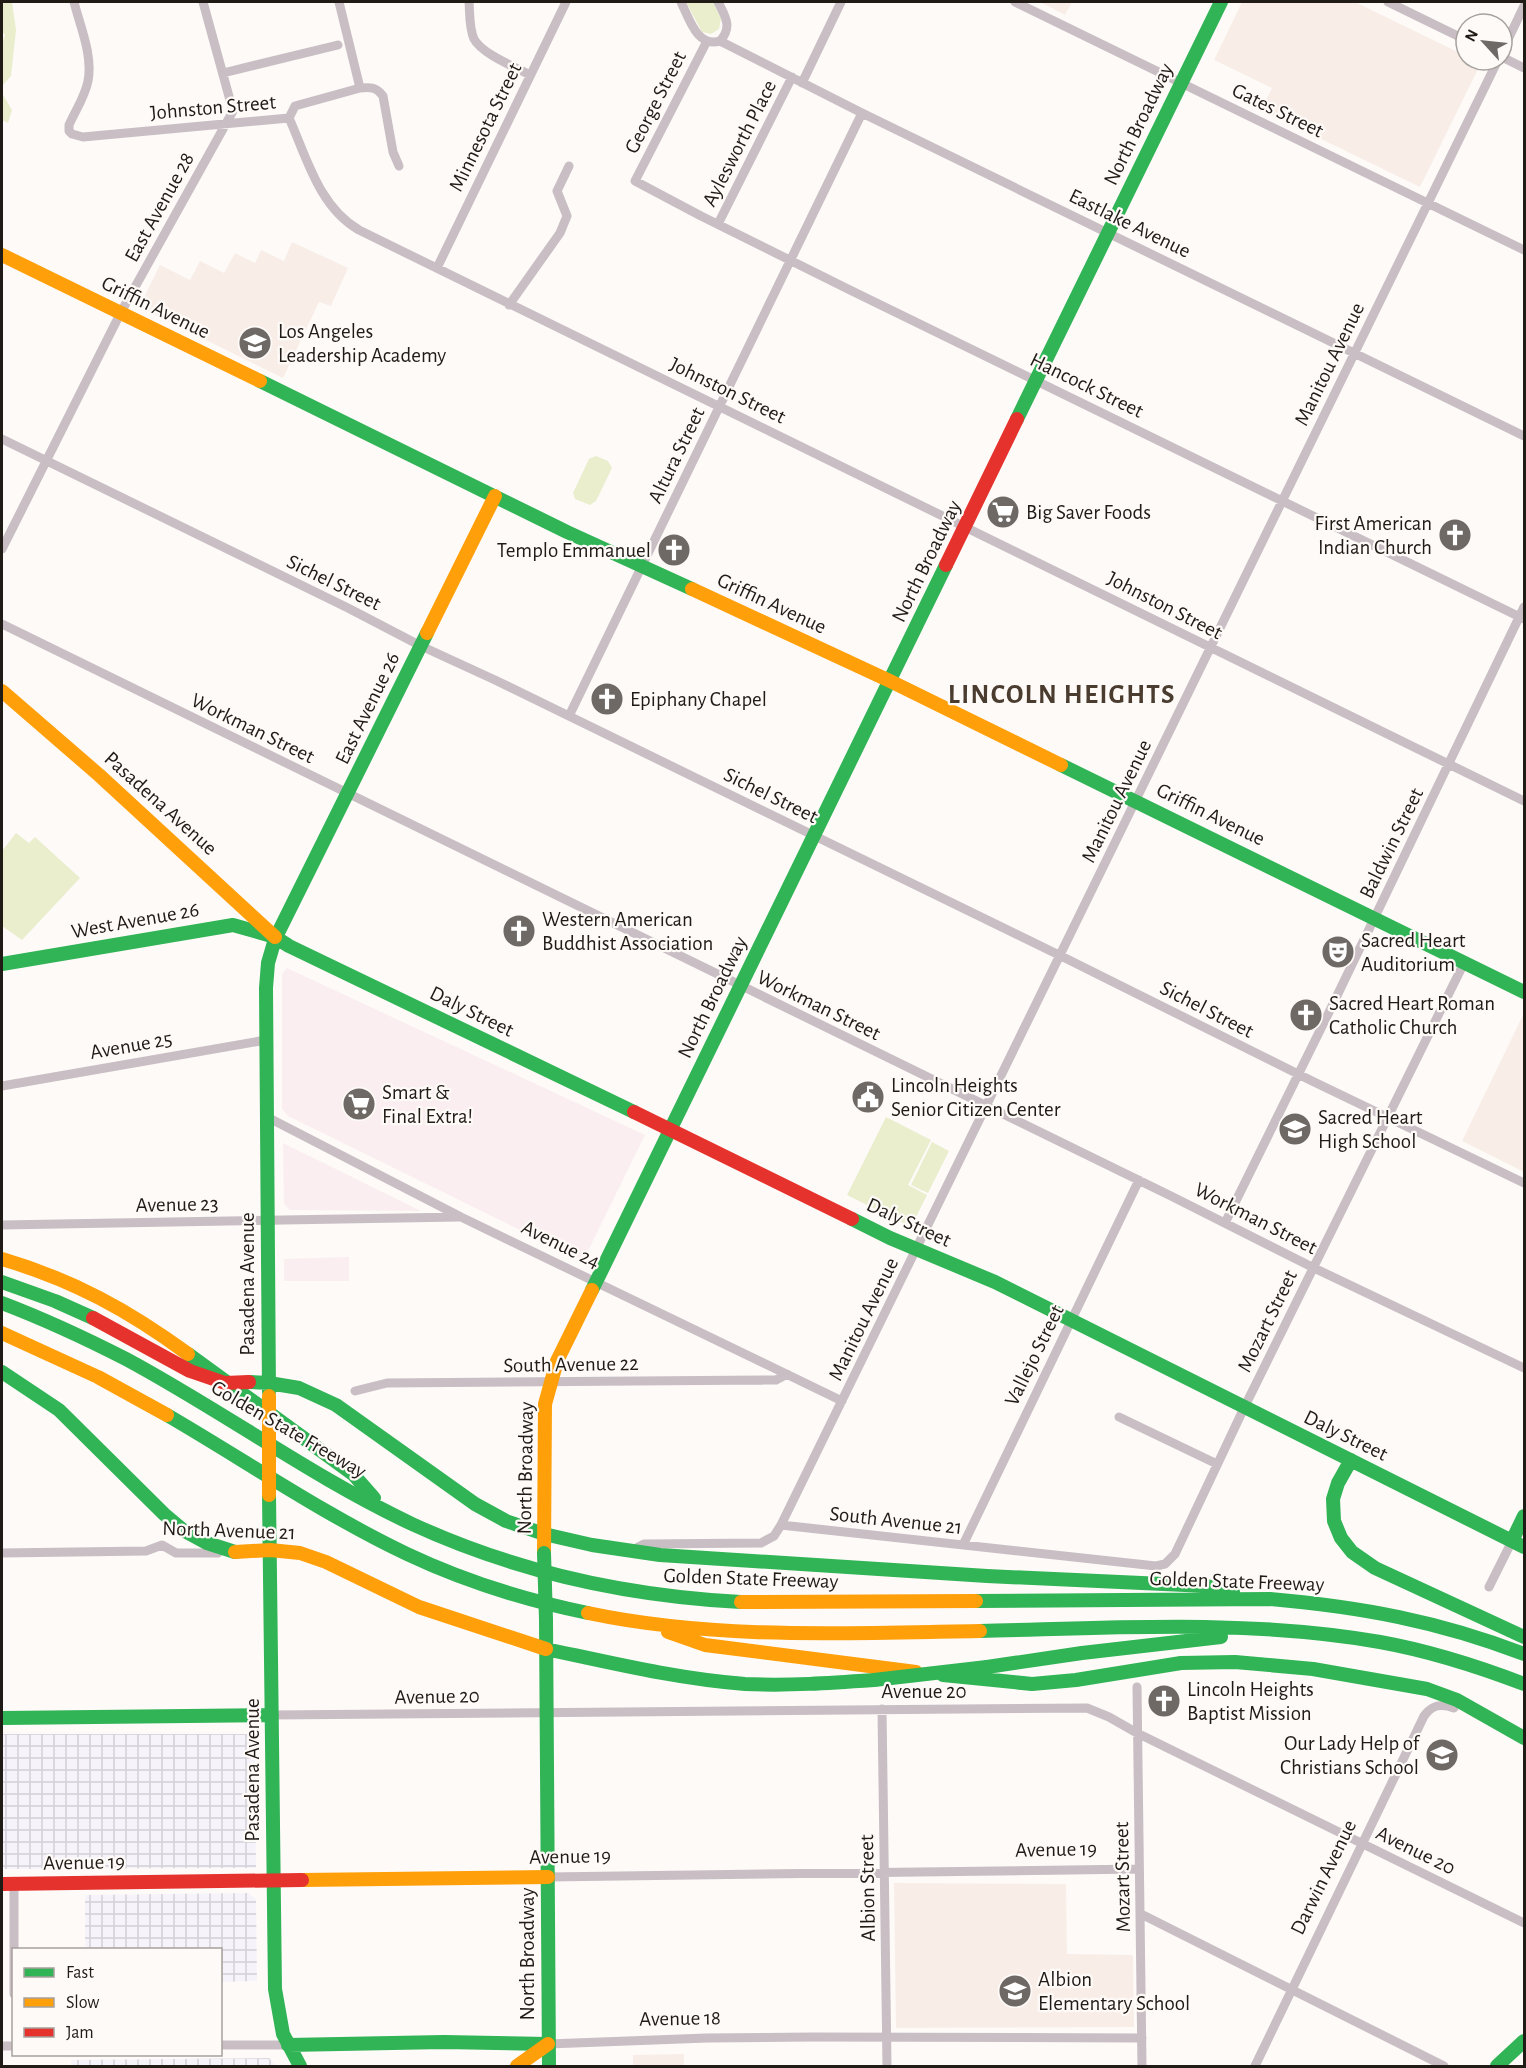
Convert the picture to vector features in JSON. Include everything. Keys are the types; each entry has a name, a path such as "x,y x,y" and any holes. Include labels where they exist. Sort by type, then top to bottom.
{"main road":[{"name":"North Broadway","path":"517,2067 548,2044 544,1404 549,1383 557,1361 1221,2"},
{"name":"Griffin Avenue","path":"2,255 641,567 890,681 1524,992"},
{"name":"East Avenue 26","path":"275,937 285,924 495,496"},
{"name":"Pasadena Avenue","path":"2,691 99,775 275,937 267,968 266,1040 275,1989 280,2022 300,2067"},
{"name":"West Avenue 26","path":"2,964 233,925 275,937"},
{"name":"Daly Street","path":"275,937 452,1026 917,1250 995,1282 1071,1319 1518,1544"},
{"path":"2,1259 39,1270 87,1290 149,1325 353,1474 383,1508"},
{"path":"2,1282 55,1301 93,1318 190,1371 225,1383 249,1382 269,1390 299,1388 336,1405 475,1504 506,1521 544,1534 592,1545 660,1555 987,1576 1208,1586 1270,1599"},
{"name":"Golden State Freeway","path":"2,1303 76,1332 144,1367 324,1476 425,1530 517,1564 585,1583 638,1593 759,1604 1270,1599 1343,1606 1414,1619 1524,1654"},
{"path":"2,1333 34,1346 119,1388 377,1539 436,1566 493,1588 549,1605 641,1623 703,1629 790,1633 1194,1627 1339,1634 1405,1647 1459,1661 1524,1684"},
{"path":"2,1340 34,1346"},
{"path":"2,1372 59,1410 183,1530 207,1543 235,1552"},
{"path":"1351,1460 1338,1483 1333,1499 1334,1521 1341,1538 1352,1552 1375,1568 1524,1637"},
{"path":"1518,1544 1524,1516"},
{"name":"North Avenue 21","path":"235,1552 270,1550 300,1553 326,1562 419,1607 546,1649 688,1677 729,1682 822,1684 874,1680 1231,1636 1264,1629"},
{"path":"641,1623 705,1645 1021,1683 1076,1680 1181,1663 1236,1662 1313,1669 1427,1689 1456,1700 1524,1738"},
{"path":"2,1718 272,1715"},
{"name":"Avenue 19","path":"8,1884 548,1877"},
{"path":"1497,2067 1524,2041"},
{"name":"Avenue 18","path":"288,2044 444,2042 548,2044"},
{"path":"548,2044 549,2067"}],"street":[{"name":"Johnston Street","path":"74,2 89,68 85,92 69,125 69,131 72,134 83,137 290,118 320,189 336,213 359,231 1134,608 1210,649 1524,801"},
{"name":"East Avenue 28","path":"2,549 120,314 233,111 203,2"},
{"path":"339,2 360,88"},
{"path":"469,2 471,28 475,42 485,51 530,75"},
{"name":"Minnesota Street","path":"437,268 566,2"},
{"path":"681,2 695,32 707,41"},
{"path":"718,2 728,27 725,36 720,41"},
{"path":"802,83 841,2"},
{"name":"Gates Street","path":"1015,2 1524,250"},
{"path":"1388,2 1454,34"},
{"path":"1514,26 1524,6"},
{"name":"Eastlake Avenue","path":"707,41 714,43 720,41 862,113 1524,436"},
{"name":"George Street","path":"635,181 707,41"},
{"path":"223,73 338,45"},
{"name":"Manitou Avenue","path":"781,1525 1492,72"},
{"name":"Aylesworth Place","path":"718,224 792,77"},
{"path":"290,118 295,106 360,88 378,89 383,96 393,152 399,166"},
{"name":"Altura Street","path":"569,716 862,113"},
{"path":"509,305 560,233 567,216 557,191 569,166"},
{"name":"Hancock Street","path":"635,181 790,261 1522,618"},
{"name":"Sichel Street","path":"2,439 421,646 1061,956 1298,1075 1524,1183"},
{"name":"Baldwin Street","path":"1225,1223 1522,618 1524,607"},
{"name":"Workman Street","path":"2,624 1139,1180 1314,1268 1524,1368"},
{"name":"Mozart Street","path":"1165,1564 1174,1556 1244,1408 1464,963"},
{"name":"Avenue 25","path":"2,1086 266,1040"},
{"name":"Avenue 24","path":"267,1117 461,1217 842,1401"},
{"name":"Vallejo Street","path":"963,1545 1139,1180"},
{"name":"Avenue 23","path":"2,1225 461,1217"},
{"name":"South Avenue 22","path":"355,1391 387,1383 776,1380 787,1374"},
{"path":"1119,1417 1217,1464"},
{"path":"631,1551 644,1544 761,1542 774,1536 781,1525"},
{"name":"South Avenue 21","path":"781,1525 1156,1566 1165,1564"},
{"path":"1489,1587 1518,1544"},
{"name":"North Avenue 21","path":"2,1552 146,1551 162,1545 176,1553 235,1552"},
{"name":"Mozart Street","path":"1137,1687 1142,2067"},
{"name":"Darwin Avenue","path":"1255,2067 1424,1716 1432,1707 1440,1705 1453,1708 1524,1738"},
{"name":"Avenue 20","path":"272,1715 1087,1708 1110,1717 1137,1733 1524,1923"},
{"name":"Albion Street","path":"882,1710 887,2067"},
{"name":"Avenue 19","path":"548,1877 1139,1869"},
{"path":"8,1884 12,1957"},
{"path":"1141,1914 1444,2067"},
{"name":"Avenue 18","path":"548,2044 707,2038 1142,2038"},
{"name":"Avenue 18","path":"222,2045 288,2044"}],"shaded area":[{"path":"1040,2 1072,2 1065,15"},
{"path":"1242,2 1355,2 1454,50 1454,72 1477,72 1420,187 1261,110 1272,88 1214,60"},
{"name":"Los Angeles Leadership Academy","path":"292,242 348,268 331,306 319,302 283,378 139,307 160,265 190,280 200,261 224,273 235,253 255,263 261,250 284,261"},
{"path":"287,968 645,1135 583,1261 288,1116 282,1109 282,974"},
{"path":"1524,1016 1524,1172 1462,1141"},
{"path":"283,1143 421,1211 290,1210 284,1204"},
{"path":"349,1257 349,1281 284,1281 284,1259"},
{"path":"2,1734 248,1734 255,1746 256,1868 2,1869"},
{"name":"Albion Elementary School","path":"894,1883 1066,1884 1067,1954 1133,1955 1134,2027 896,2028"},
{"path":"248,1893 256,1899 257,1981 222,1982 222,1948 85,1948 85,1895"},
{"path":"684,2054 684,2066 633,2066 633,2055"},
{"path":"269,2058 276,2066 71,2066 71,2060"}],"green space":[{"path":"2,2 12,2 16,30 11,76 2,86 2,43 5,35 2,31"},
{"path":"686,2 713,2 721,19 719,29 711,34 702,32"},
{"path":"2,93 12,110 8,123 2,120"},
{"path":"596,456 608,461 612,468 596,501 590,505 575,499 573,493 589,459"},
{"path":"16,833 29,843 35,837 80,878 22,940 2,926 2,851"},
{"path":"886,1117 931,1140 908,1185 927,1195 911,1227 847,1195"},
{"path":"932,1142 949,1151 928,1193 911,1185"}],"traffic: fast":[{"path":"1017,419 1221,2"},
{"path":"260,381 567,532 692,589"},
{"path":"592,1290 946,565"},
{"path":"269,1392 266,988 268,963 275,939 427,633"},
{"path":"1061,765 1524,992"},
{"path":"2,964 233,925 275,937 289,946 634,1112"},
{"path":"852,1219 890,1238 995,1282 1524,1547"},
{"path":"2,1282 55,1301 93,1318"},
{"path":"2,1303 64,1329 126,1359 339,1486 375,1506 451,1541 491,1556 573,1579 656,1594 741,1602"},
{"path":"188,1354 353,1474 374,1498"},
{"path":"2,1372 59,1410 183,1530 207,1543 235,1552"},
{"path":"249,1382 269,1383"},
{"path":"269,1383 299,1388 336,1405 475,1504 506,1521 544,1534"},
{"path":"167,1415 315,1505 407,1554 495,1589 588,1613"},
{"path":"1351,1460 1338,1483 1333,1499 1334,1521 1341,1538 1352,1552 1375,1568 1524,1637"},
{"path":"269,1495 275,1989 283,2034 300,2066"},
{"path":"1512,1541 1524,1516"},
{"path":"544,1534 592,1545 660,1555 987,1576 1207,1586 1233,1592"},
{"path":"544,1553 546,1620"},
{"path":"976,1601 1270,1599 1336,1606 1399,1617 1492,1642 1524,1654"},
{"path":"546,1620 549,2066"},
{"path":"980,1631 1130,1627 1281,1630 1380,1642 1417,1650 1471,1665 1524,1684"},
{"path":"987,1667 1082,1653 1221,1637"},
{"path":"546,1649 645,1670 720,1682 777,1685 874,1680"},
{"path":"943,1675 1032,1684 1076,1680 1181,1663 1235,1662 1313,1669 1427,1689 1457,1700 1524,1738"},
{"path":"874,1680 987,1667"},
{"path":"2,1718 272,1715"},
{"path":"1497,2066 1524,2041"},
{"path":"288,2045 444,2042 548,2044"}],"traffic: slow":[{"path":"2,255 260,381"},
{"path":"427,633 495,496"},
{"path":"692,589 890,681 1061,765"},
{"path":"2,691 99,775 275,937"},
{"path":"2,1259 53,1277 99,1298 122,1310 188,1354"},
{"path":"544,1553 545,1404 557,1361 592,1290"},
{"path":"2,1333 98,1377 167,1415"},
{"path":"269,1396 269,1495"},
{"path":"235,1552 270,1550 300,1553 326,1562 419,1607 546,1649"},
{"path":"741,1602 976,1601"},
{"path":"588,1613 636,1622 734,1631 783,1633 980,1631"},
{"path":"668,1632 705,1645 916,1672"},
{"path":"302,1880 548,1877"},
{"path":"517,2066 548,2044"}],"traffic: jam":[{"path":"946,565 1017,419"},
{"path":"634,1112 852,1219"},
{"path":"93,1318 190,1371 225,1383 249,1382"},
{"path":"2,1884 302,1880"}],"place":[{"name":"Los Angeles Leadership Academy","path":"255,343"},
{"name":"Big Saver Foods","path":"1003,512"},
{"name":"First American Indian Church","path":"1455,535"},
{"name":"Templo Emmanuel","path":"674,550"},
{"name":"Epiphany Chapel","path":"607,699"},
{"name":"Western American Buddhist Association","path":"519,931"},
{"name":"Sacred Heart Auditorium","path":"1338,952"},
{"name":"Sacred Heart Roman Catholic Church","path":"1306,1015"},
{"name":"Lincoln Heights Senior Citizen Center","path":"868,1097"},
{"name":"Smart & Final Extra!","path":"359,1104"},
{"name":"Sacred Heart High School","path":"1295,1129"},
{"name":"Lincoln Heights Baptist Mission","path":"1164,1701"},
{"name":"Our Lady Help of Christians School","path":"1442,1755"},
{"name":"Albion Elementary School","path":"1015,1991"}],"district":[{"name":"LINCOLN HEIGHTS","path":"1062,694"}]}
